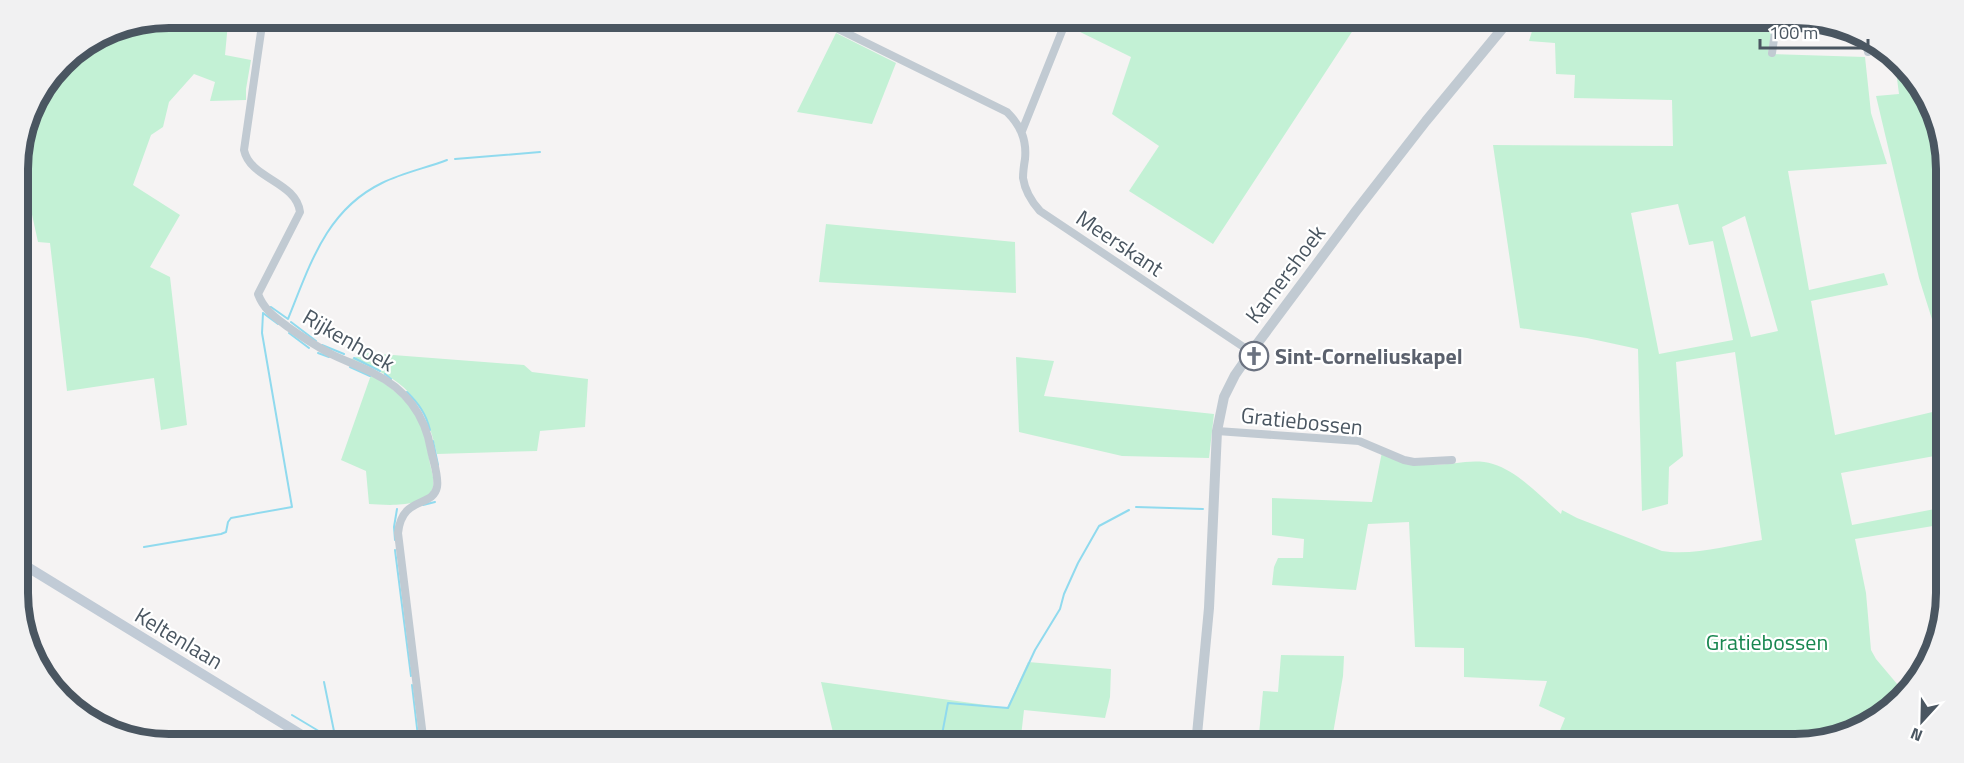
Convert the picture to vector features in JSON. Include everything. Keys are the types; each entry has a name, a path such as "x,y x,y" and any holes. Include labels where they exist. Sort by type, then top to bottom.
{"main road":[{"name":"Keltenlaan","path":"28,567 300,734"}],"street":[{"name":"Rijkenhoek","path":"262,28 244,150 251,165 291,194 299,204 300,212 258,294 262,305 307,340 333,355 375,373 392,384 416,407 425,423 430,441 437,485 435,493 408,508 399,523 398,533 423,734"},
{"path":"836,28 1007,112 1022,131"},
{"name":"Meerskant","path":"1063,28 1022,131 1025,145 1023,177 1030,200 1040,211 1251,352"},
{"name":"Kamershoek","path":"1197,734 1209,610 1217,431 1224,397 1235,375 1251,352 1363,202 1503,28"},
{"path":"1772,53 1776,28"},
{"name":"Gratiebossen","path":"1217,431 1359,441 1404,460 1414,462 1452,460"}],"green space":[{"path":"170,28 228,28 225,55 251,60 246,100 210,101 215,82 194,74 169,102 163,127 151,135 133,185 180,215 150,267 170,277 187,425 161,430 154,378 67,391 50,243 38,242 29,200 30,151 33,133 43,107 64,77 91,52 133,33"},
{"path":"1354,28 1213,244 1129,191 1159,146 1112,114 1131,57 1074,29"},
{"path":"1533,28 1772,28 1768,54 1865,57 1871,113 1887,164 1788,171 1809,290 1884,273 1888,285 1811,301 1835,435 1936,411 1936,456 1841,473 1852,525 1936,509 1936,526 1855,539 1866,593 1871,650 1899,687 1865,716 1848,724 1822,732 1804,734 1558,734 1565,718 1539,706 1547,681 1464,677 1464,648 1415,647 1409,522 1368,524 1356,590 1272,585 1274,567 1278,558 1303,558 1304,539 1272,535 1272,498 1372,502 1382,452 1432,465 1476,462 1493,464 1521,479 1561,514 1562,510 1662,551 1699,551 1762,540 1735,352 1676,362 1683,456 1669,467 1668,504 1642,511 1638,349 1587,338 1520,328 1493,145 1673,146 1672,100 1574,98 1575,75 1556,74 1555,43 1529,41","holes":["1678,204 1689,245 1713,241 1733,340 1659,354 1631,213","1745,216 1778,331 1751,337 1722,227"]},
{"path":"836,33 896,63 872,124 797,112"},
{"path":"1896,73 1917,99 1931,133 1934,151 1936,332 1919,278 1876,96 1899,94"},
{"path":"826,224 1015,242 1016,293 819,282"},
{"path":"367,353 524,365 532,372 588,379 585,427 540,431 537,451 437,454 426,418 409,393 385,374 351,359"},
{"path":"1016,357 1054,361 1044,396 1214,414 1209,458 1122,456 1019,432"},
{"path":"371,375 401,397 413,411 422,428 433,482 431,492 419,501 402,504 369,504 366,471 341,460"},
{"path":"1281,655 1344,656 1343,676 1333,734 1259,734 1263,691 1278,692"},
{"path":"1028,662 1111,669 1110,697 1105,718 1024,710 1021,734 833,734 821,682 1007,708"}],"waterway":[{"path":"455,159 540,152"},
{"path":"269,308 271,307 288,319 322,241 333,224 363,194 390,179 447,160"},
{"path":"263,313 278,324"},
{"path":"144,547 221,534 226,532 231,518 292,507 262,333 263,313"},
{"path":"291,322 316,341"},
{"path":"289,333 309,348"},
{"path":"322,345 344,354"},
{"path":"318,353 329,357"},
{"path":"354,358 380,371"},
{"path":"350,367 370,376"},
{"path":"385,374 391,379"},
{"path":"407,392 422,410 430,430"},
{"path":"433,441 438,465"},
{"path":"423,505 435,502"},
{"path":"1136,507 1203,509"},
{"path":"395,540 394,527 397,509"},
{"path":"942,734 948,703 1008,708 1035,650 1060,609 1078,563 1099,526 1129,510"},
{"path":"395,550 411,676"},
{"path":"324,682 335,734"},
{"path":"412,685 418,734"},
{"path":"292,715 324,734"}],"place":[{"name":"Sint-Corneliuskapel","path":"1254,356"}]}
